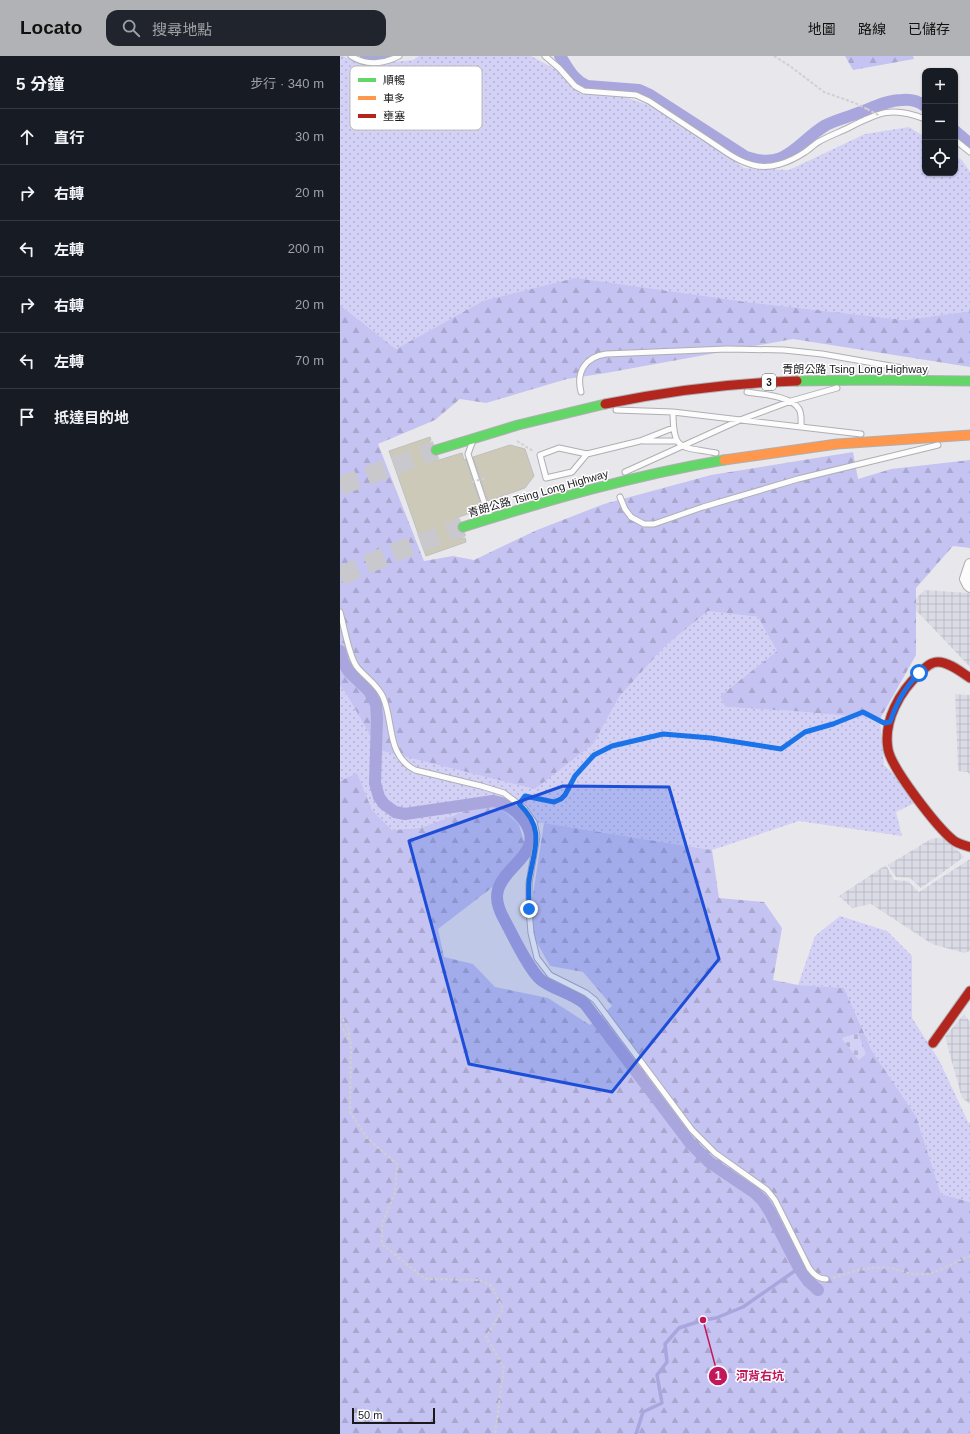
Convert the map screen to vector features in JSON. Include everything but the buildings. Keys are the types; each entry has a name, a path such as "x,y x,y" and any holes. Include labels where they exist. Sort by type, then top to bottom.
{"main road":[{"name":"青朗公路 Tsing Long Highway","path":"436,450 474,437 570,410 650,395 716,386 802,380 970,381"},
{"path":"738,458 838,444 906,438 970,436"},
{"name":"青朗公路 Tsing Long Highway","path":"463,527 584,491 617,478 673,470 738,458"},
{"path":"970,678 942,663 936,662 930,664 907,685 890,722 888,736 888,750 896,768 928,812 947,834 958,843 970,847"},
{"path":"933,1043 970,991"}],"street":[{"path":"970,564 965,579 970,587"}],"lane":[{"path":"351,56 363,62 373,64 399,56"},
{"path":"545,56 559,68 575,86 584,91 636,95 649,101 737,159 754,166 771,166 783,163 804,152 819,141 850,127 861,120 881,113 898,112 922,118"},
{"path":"958,142 970,152"},
{"path":"581,392 579,379 583,367 591,358 606,354 727,349 784,350 829,355 933,373"},
{"path":"940,375 970,381"},
{"path":"617,478 681,446 740,420 791,401 864,380"},
{"path":"716,386 737,390"},
{"path":"744,391 779,397 791,401 799,408 801,413 801,427"},
{"path":"570,410 673,412 870,435"},
{"path":"673,412 673,428 676,441 681,446 738,458"},
{"path":"587,454 572,472 546,478 540,455 559,448 587,454 640,441 673,428"},
{"path":"877,435 906,438"},
{"path":"948,443 970,436"},
{"path":"474,437 468,454 487,511 494,517"},
{"path":"640,441 676,441"},
{"path":"620,497 625,509 631,517 644,524 654,524 703,507 798,479 941,444"},
{"path":"340,612 354,663 383,696 394,746 408,767 504,793 519,804 534,822 537,836 529,883 529,909 531,933 537,958 542,966 550,975 586,993 595,1000 692,1130 715,1153 767,1190 775,1200 809,1268 816,1276 826,1279"}],"path":[{"path":"774,56 790,66 824,92 855,103 880,116"},
{"path":"514,439 540,455"},
{"path":"472,482 485,478"},
{"path":"519,804 525,796 554,802 561,799 565,795 575,776 594,755 612,746 663,734 711,738 781,749 805,732 833,724 863,712 884,723 890,722"},
{"path":"340,1015 348,1028 351,1043 350,1112 367,1138 397,1164 395,1193 382,1224 382,1244 425,1279 480,1280 492,1286 503,1309 486,1337 504,1367 495,1434"},
{"path":"340,1024 351,1043"},
{"path":"826,1279 863,1269 880,1268 892,1268 914,1274 928,1274 970,1256"}],"highlighted area":[{"path":"563,786 669,787 719,959 612,1092 469,1064 409,841"}],"shaded area":[{"path":"925,590 970,593 970,667 910,604"},
{"path":"955,694 970,695 970,776 968,772 958,771"},
{"path":"945,837 964,857 921,888 910,878 896,877 888,865 931,839"},
{"path":"970,859 970,951 964,953 932,944 871,904 852,908 839,896 886,865 894,880 908,881 919,892"},
{"path":"964,1014 970,1022 970,1104 962,1098 945,1037"}],"green space":[{"path":"340,56 362,65 413,60 419,56 531,56 579,82 667,111 744,168 789,170 865,134 909,127 922,135 922,176 958,176 958,158 962,160 970,172 970,311 905,320 746,302 483,301 396,349 340,305"},
{"path":"845,56 913,56 914,59 853,70"},
{"path":"575,278 746,302 905,320 970,311 970,367 793,339 567,379 486,403 460,399 435,420 378,444 424,561 453,556 474,560 537,530 604,504 711,475 853,452 858,479 891,469 970,460 970,548 953,546 916,588 916,655 880,719 793,711 725,707 720,696 777,651 758,617 708,611 665,646 619,697 594,743 535,789 379,750 347,695 340,686 340,305 396,349 483,301"},
{"path":"708,611 758,617 777,651 720,696 725,707 793,711 880,719 884,765 921,800 896,812 902,836 799,821 712,850 544,823 519,825 506,813 487,803 420,828 392,830 372,810 357,774 340,781 340,686 347,695 594,743 619,697 665,646"},
{"path":"357,773 372,810 392,830 420,828 487,803 506,813 519,825 525,845 494,886 438,929 444,957 473,964 495,987 548,998 590,1025 612,1006 583,972 550,966 528,927 544,823 712,850 719,898 764,902 782,928 773,980 798,985 844,988 872,1051 916,1116 941,1194 970,1202 970,1434 340,1434 340,781"},
{"path":"840,916 887,931 912,956 912,1018 939,1060 968,1122 970,1123 970,1202 941,1194 916,1116 872,1051 844,988 798,985 815,936"},
{"path":"858,1033 866,1054 859,1060 841,1038"}],"waterway":[{"path":"366,56 382,58 385,56"},
{"path":"560,56 571,73 587,86 639,90 650,95 746,157 760,160 781,158 790,153 826,125 885,103 896,100 908,100 922,104"},
{"path":"958,134 970,144"},
{"path":"340,651 343,662 349,672 369,691 376,704 375,783 379,797 384,804 395,812 405,814 493,801 506,805 514,810 523,819 529,830 530,840 528,849 502,881 497,897 501,912 531,968 541,980 585,1004 690,1143 709,1162 755,1193 763,1201 799,1268 808,1281 818,1290"},
{"path":"636,1434 643,1412 662,1403 657,1375 667,1362 665,1344 679,1328 703,1320 716,1318 743,1307 799,1268"}],"tunnel":[{"path":"340,486 436,450"},
{"path":"340,576 403,549 463,527"}],"traffic: fast":[{"path":"797,381 970,381"},
{"path":"436,450 518,425 605,404"},
{"path":"463,527 592,489 658,473 724,460"}],"traffic: slow":[{"path":"724,460 837,444 970,435"}],"traffic: jam":[{"path":"605,404 701,388 797,381"},
{"path":"970,678 955,668 942,662 935,662 928,666 913,680 900,698 891,717 887,738 891,758 906,783 926,811 953,840 970,847"},
{"path":"933,1043 970,991"}],"place":[{"name":"河背右坑","path":"703,1320"}],"route":[{"path":"529,909 529,883 537,836 534,822 524,808 519,804 525,796 554,802 561,799 565,795 567,788 575,776 594,755 612,746 663,734 711,738 781,749 805,732 833,724 863,712 884,723 890,722 907,685 919,673"}]}
